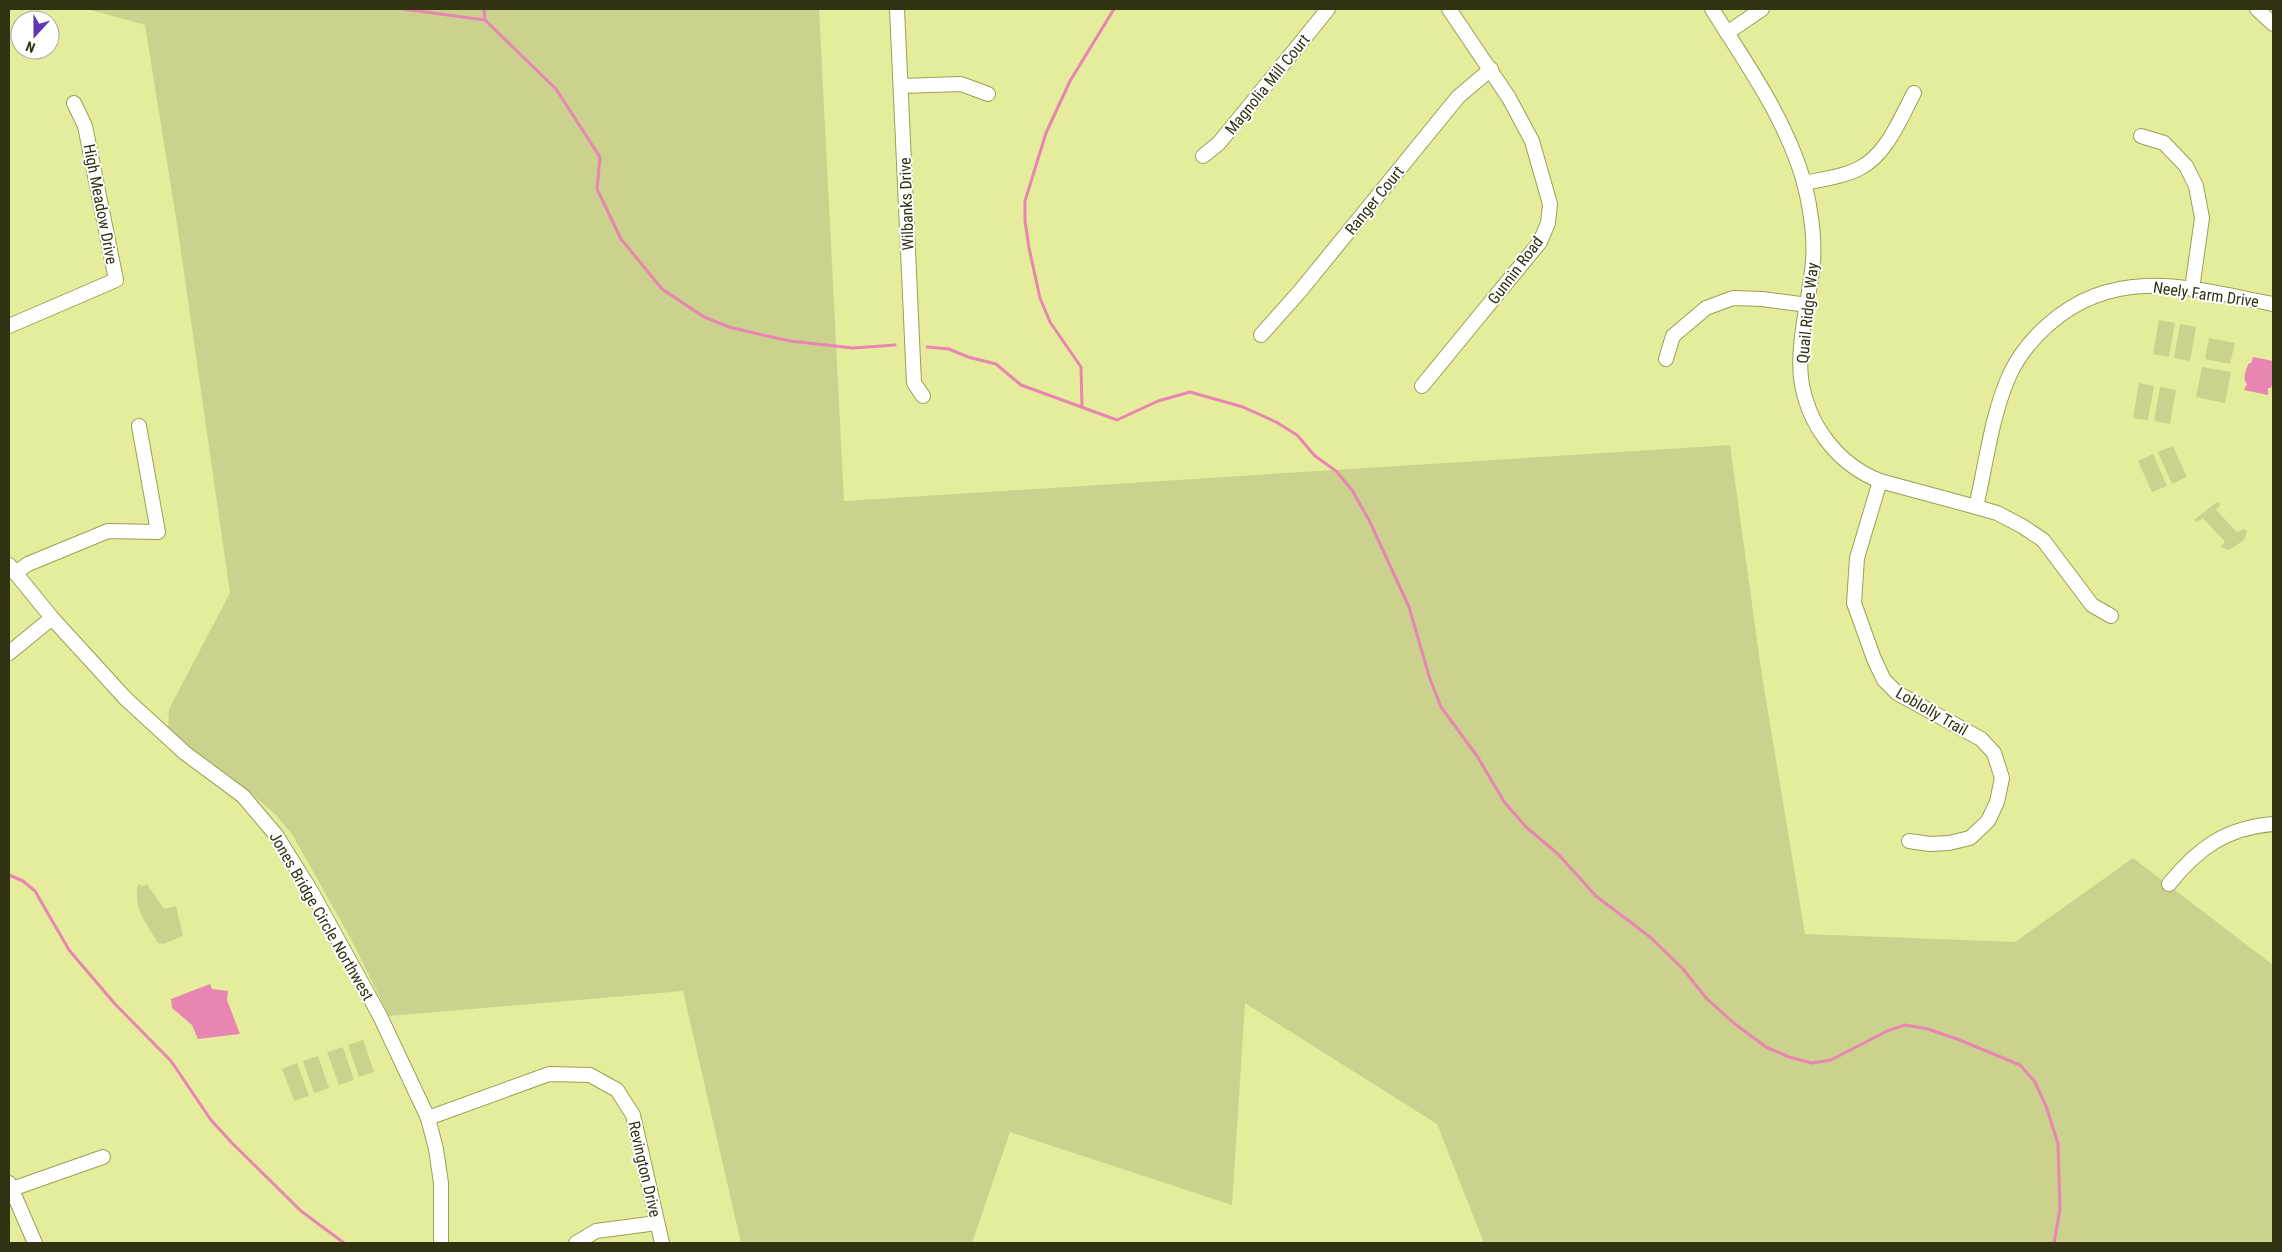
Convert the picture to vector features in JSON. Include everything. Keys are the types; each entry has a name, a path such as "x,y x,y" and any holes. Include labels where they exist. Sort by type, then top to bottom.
{"street":[{"name":"Wilbanks Drive","path":"897,9 914,383 923,396"},
{"name":"Magnolia Mill Court","path":"1203,156 1219,143 1328,9"},
{"name":"Gunnin Road","path":"1422,386 1540,242 1548,223 1550,204 1532,141 1491,69 1449,9"},
{"name":"Quail Ridge Way","path":"1712,9 1770,99 1804,183 1811,228 1813,259 1801,377 1807,401 1820,433 1834,451 1864,475 1880,481 1976,506 1997,513 2022,526 2043,540 2092,605 2111,616"},
{"path":"1726,33 1762,9"},
{"path":"2257,9 2273,24"},
{"name":"Ranger Court","path":"1261,335 1301,290 1458,96 1491,69"},
{"path":"901,86 961,84 988,94"},
{"path":"1804,183 1843,175 1861,167 1877,155 1891,136 1914,93"},
{"name":"High Meadow Drive","path":"9,326 116,280 85,126 74,103"},
{"path":"2141,136 2164,143 2186,166 2196,186 2202,218 2192,289"},
{"name":"Neely Farm Drive","path":"1976,506 1998,413 2010,374 2025,349 2042,330 2073,304 2115,288 2140,284 2192,289 2273,304"},
{"path":"1666,359 1673,336 1706,308 1733,298 1762,299 1808,305"},
{"path":"12,569 108,531 158,532 139,426"},
{"name":"Loblolly Trail","path":"1880,481 1857,558 1854,603 1874,659 1884,680 1898,693 1981,739 1994,753 2002,778 1997,802 1988,821 1970,838 1949,843 1930,844 1909,841"},
{"name":"Jones Bridge Circle Northwest","path":"12,569 52,618 126,699 185,753 242,796 276,834 311,891 380,1016 416,1088 428,1118 436,1149 441,1183 441,1243"},
{"path":"9,653 52,618"},
{"path":"2169,884 2194,856 2214,841 2244,828 2273,824"},
{"name":"Revington Drive","path":"428,1118 550,1074 590,1075 617,1090 633,1115 662,1243"},
{"path":"35,1243 10,1186 103,1157"},
{"path":"576,1243 596,1232 657,1222"}],"green space":[{"path":"87,9 819,9 844,501 1730,445 1761,669 1805,934 2015,942 2133,858 2273,965 2273,1243 1484,1243 1437,1124 1245,1003 1232,1205 1010,1132 972,1243 741,1243 683,991 389,1016 351,939 292,834 275,814 246,789 168,730 169,709 230,593 178,231 145,25"},
{"path":"2159,320 2175,323 2169,357 2153,354"},
{"path":"2180,324 2196,327 2190,361 2174,358"},
{"path":"2209,338 2235,343 2230,364 2205,359"},
{"path":"2202,367 2231,372 2225,403 2196,397"},
{"path":"2139,383 2154,386 2148,420 2133,418"},
{"path":"2160,387 2176,390 2170,424 2154,421"},
{"path":"2173,446 2187,477 2172,484 2158,452"},
{"path":"2153,454 2167,486 2152,492 2138,461"},
{"path":"2217,502 2220,505 2216,510 2237,532 2243,529 2247,531 2244,540 2229,550 2221,547 2225,542 2203,518 2197,522 2194,520"},
{"path":"138,884 144,886 147,884 164,909 176,906 183,936 163,944 158,943 139,908 137,901"},
{"path":"363,1040 374,1072 359,1077 348,1045"},
{"path":"343,1047 354,1080 339,1085 327,1052"},
{"path":"318,1056 329,1088 314,1093 303,1061"},
{"path":"297,1063 309,1096 294,1101 282,1069"}],"shaded area":[{"path":"2253,357 2273,361 2273,382 2271,388 2268,388 2268,395 2244,390 2247,384 2245,379 2246,371"},
{"path":"210,984 212,989 228,991 227,1000 240,1034 198,1039 192,1025 172,1008 171,999"}],"waterway":[{"path":"403,9 485,20 556,89 600,157 597,189 621,239 662,289 704,317 729,327 790,341 853,348 895,345"},
{"path":"484,9 485,20"},
{"path":"1082,407 1081,367 1050,322 1040,298 1029,248 1025,221 1025,201 1046,133 1070,81 1114,9"},
{"path":"927,347 949,349 968,357 996,364 1021,385 1117,420 1158,401 1190,392 1243,407 1276,422 1297,435 1315,456 1336,471 1352,490 1370,522 1409,607 1430,679 1441,707 1477,756 1505,803 1526,827 1558,854 1596,896 1650,937 1683,969 1707,999 1735,1024 1766,1047 1789,1057 1812,1063 1831,1060 1887,1031 1905,1025 1928,1029 1957,1039 2020,1065 2035,1082 2046,1106 2058,1144 2060,1209 2054,1243"},
{"path":"9,875 23,881 35,891 69,950 115,1004 171,1061 211,1120 301,1211 344,1243"}]}
